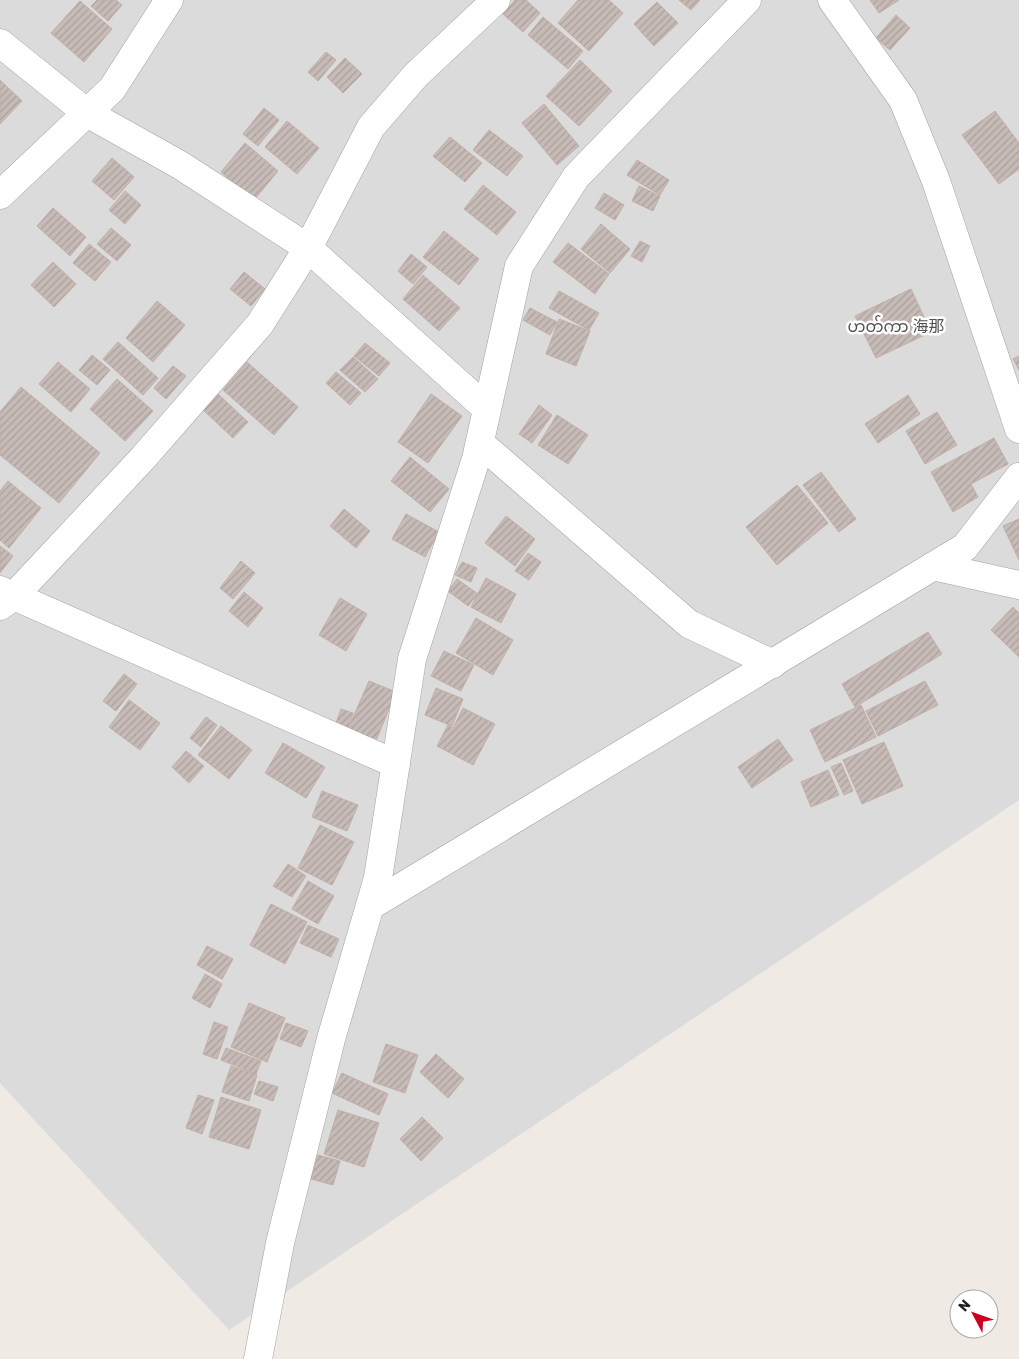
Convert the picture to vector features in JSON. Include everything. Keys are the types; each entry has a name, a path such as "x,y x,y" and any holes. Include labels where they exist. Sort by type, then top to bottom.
{"street":[{"path":"0,195 112,89 169,0"},
{"path":"396,764 5,597 143,458 260,324 308,248 371,127 416,75 496,0"},
{"path":"258,1359 280,1243 331,1039 378,878 412,659 480,442 519,266 576,177 747,0"},
{"path":"832,0 903,100 936,182 1019,429"},
{"path":"0,43 87,113 180,165 308,248 487,409"},
{"path":"480,442 689,624 773,664"},
{"path":"370,906 965,547 1019,477"},
{"path":"933,566 1019,585"}],"shaded area":[{"path":"0,0 1019,0 1019,800 229,1330 0,1083"}],"building":[{"path":"97,0 116,0 122,5 108,21 91,6"},
{"path":"515,0 526,0 540,13 523,32 503,14"},
{"path":"578,0 609,0 623,13 589,51 558,23"},
{"path":"679,0 700,0 691,10"},
{"path":"870,0 899,0 879,13"},
{"path":"80,1 112,29 84,62 51,33"},
{"path":"657,2 678,23 654,46 634,24"},
{"path":"896,15 910,28 890,50 876,38"},
{"path":"543,17 583,51 568,69 528,35"},
{"path":"326,52 336,60 318,81 308,72"},
{"path":"345,58 362,74 343,93 327,77"},
{"path":"580,60 612,91 579,126 546,96"},
{"path":"0,80 22,101 0,124"},
{"path":"544,104 579,146 557,165 522,123"},
{"path":"264,108 279,120 258,146 243,134"},
{"path":"995,111 1019,143 1019,169 999,184 962,135"},
{"path":"287,121 319,148 297,174 265,147"},
{"path":"489,130 523,156 507,176 473,150"},
{"path":"450,137 482,163 465,182 433,156"},
{"path":"245,143 278,171 254,200 221,172"},
{"path":"112,158 134,177 114,200 92,181"},
{"path":"637,160 669,180 660,195 627,175"},
{"path":"483,185 516,212 497,235 464,209"},
{"path":"639,186 660,196 653,211 632,201"},
{"path":"125,191 141,205 125,224 109,210"},
{"path":"604,193 624,205 615,220 595,208"},
{"path":"53,208 86,237 70,256 37,226"},
{"path":"601,224 630,249 610,273 581,249"},
{"path":"111,228 131,245 117,261 97,244"},
{"path":"444,231 479,259 459,285 423,257"},
{"path":"640,241 650,246 642,262 631,256"},
{"path":"568,243 609,274 595,294 553,262"},
{"path":"89,244 111,262 95,281 73,263"},
{"path":"411,254 427,267 413,284 398,271"},
{"path":"53,262 76,284 54,307 31,285"},
{"path":"244,272 265,289 251,306 230,289"},
{"path":"423,275 460,308 439,331 403,299"},
{"path":"911,289 931,332 876,358 855,316"},
{"path":"559,291 599,313 589,330 549,308"},
{"path":"157,301 185,325 153,362 126,338"},
{"path":"530,308 557,322 550,335 523,320"},
{"path":"559,319 590,331 576,366 546,354"},
{"path":"118,342 158,378 143,395 103,359"},
{"path":"365,343 390,363 379,376 354,356"},
{"path":"92,355 110,370 97,385 79,370"},
{"path":"1019,356 1019,370 1013,359"},
{"path":"353,357 378,379 365,392 340,370"},
{"path":"58,362 90,389 71,412 39,384"},
{"path":"247,362 298,407 274,435 223,390"},
{"path":"173,366 186,376 166,399 154,388"},
{"path":"336,372 361,393 350,405 326,383"},
{"path":"117,379 153,411 125,441 90,409"},
{"path":"21,387 100,453 59,503 0,455 0,412"},
{"path":"217,393 248,422 233,438 202,409"},
{"path":"431,394 462,416 428,463 398,442"},
{"path":"908,395 920,414 878,443 865,424"},
{"path":"539,405 552,415 532,443 519,434"},
{"path":"937,412 957,445 925,464 906,431"},
{"path":"557,415 588,435 568,464 538,445"},
{"path":"994,438 1008,464 971,484 978,497 953,512 931,472"},
{"path":"410,457 449,489 430,512 391,481"},
{"path":"821,472 856,519 839,532 803,485"},
{"path":"8,481 41,508 9,548 0,540 0,491"},
{"path":"797,485 828,523 777,565 746,527"},
{"path":"344,509 370,531 356,548 330,526"},
{"path":"406,514 439,532 425,557 392,539"},
{"path":"506,516 535,539 515,566 485,543"},
{"path":"1019,519 1019,560 1003,526"},
{"path":"0,546 13,556 0,573"},
{"path":"528,553 541,562 529,580 515,571"},
{"path":"241,561 255,573 233,599 220,588"},
{"path":"462,562 477,568 471,582 455,575"},
{"path":"486,578 516,594 501,623 471,607"},
{"path":"457,579 478,594 468,606 448,591"},
{"path":"244,592 263,608 248,627 229,611"},
{"path":"340,598 367,614 346,651 319,635"},
{"path":"1013,607 1019,613 1019,657 991,630"},
{"path":"476,618 513,640 493,675 456,653"},
{"path":"928,632 942,654 855,707 842,684"},
{"path":"444,651 474,665 461,691 431,676"},
{"path":"124,674 137,684 116,711 103,701"},
{"path":"369,681 396,692 375,743 347,731"},
{"path":"925,681 938,705 878,736 866,711"},
{"path":"436,688 463,699 452,726 425,715"},
{"path":"129,700 160,723 140,750 109,727"},
{"path":"861,705 876,737 825,762 810,730"},
{"path":"463,708 495,724 473,765 437,746 448,725 453,728"},
{"path":"341,709 353,713 347,730 335,726"},
{"path":"206,717 217,725 201,747 190,738"},
{"path":"221,726 252,750 229,779 198,755"},
{"path":"778,739 793,760 752,788 738,767"},
{"path":"884,742 903,786 862,804 843,760"},
{"path":"283,743 325,767 306,798 265,773"},
{"path":"186,751 204,766 189,783 172,767"},
{"path":"841,763 853,791 844,795 831,767"},
{"path":"828,770 839,795 811,807 801,782"},
{"path":"322,791 358,805 347,831 312,817"},
{"path":"320,825 354,842 332,885 298,868"},
{"path":"288,864 306,876 292,897 273,886"},
{"path":"308,881 334,896 318,924 292,909"},
{"path":"271,904 307,922 285,964 250,945"},
{"path":"308,925 339,939 331,957 300,943"},
{"path":"207,946 233,959 222,979 197,965"},
{"path":"205,974 222,984 210,1008 192,998"},
{"path":"249,1003 285,1018 267,1062 231,1047"},
{"path":"214,1022 228,1027 217,1059 203,1054"},
{"path":"286,1023 308,1031 301,1047 280,1039"},
{"path":"386,1044 418,1055 405,1093 373,1082"},
{"path":"226,1048 261,1061 256,1074 221,1060"},
{"path":"436,1054 464,1079 448,1098 420,1072"},
{"path":"231,1066 257,1075 249,1101 222,1092"},
{"path":"342,1073 388,1094 379,1115 332,1093"},
{"path":"259,1081 278,1087 273,1101 254,1094"},
{"path":"198,1095 214,1100 202,1134 186,1128"},
{"path":"221,1097 261,1110 249,1149 209,1137"},
{"path":"338,1110 379,1123 364,1167 324,1154"},
{"path":"422,1117 443,1138 421,1161 400,1139"},
{"path":"318,1155 340,1161 333,1185 311,1179"}],"district":[{"name":"ဟတ်ကာ 海那","path":"896,326"}]}
